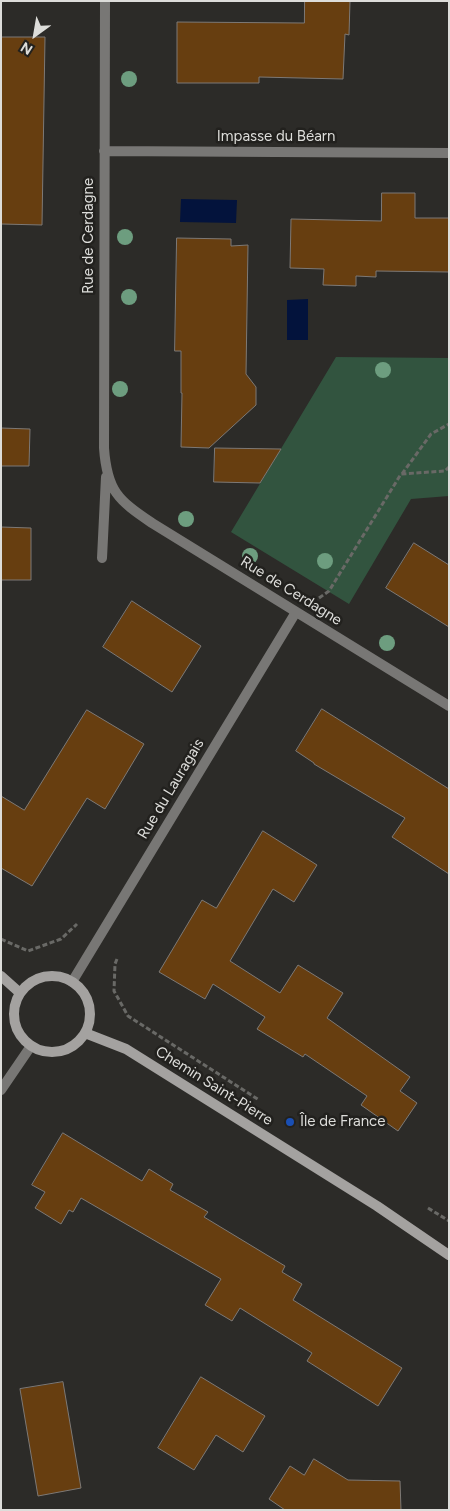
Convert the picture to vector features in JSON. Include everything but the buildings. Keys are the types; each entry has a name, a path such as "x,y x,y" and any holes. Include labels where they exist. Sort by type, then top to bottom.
{"main road":[{"path":"1,976 20,993"},
{"path":"50,976 72,982 81,990 87,1000 90,1011 85,1033 77,1043 67,1049 42,1050 31,1046 17,1027 14,1015 20,993 28,984 38,978 50,976"},
{"name":"Chemin Saint-Pierre","path":"85,1033 126,1049 370,1202 449,1255"}],"street":[{"name":"Rue de Cerdagne","path":"102,558 106,471 104,448 104,151 106,1"},
{"name":"Impasse du Béarn","path":"104,151 449,153"},
{"name":"Rue de Cerdagne","path":"106,471 118,496 134,511 449,706"},
{"name":"Rue du Lauragais","path":"72,982 296,612"},
{"path":"1,1090 31,1046"}],"path":[{"path":"296,612 329,591 401,474 432,434 449,424"},
{"path":"401,474 445,471 449,467"},
{"path":"1,939 28,950 61,939 82,918"},
{"path":"118,958 115,964 114,991 128,1016"}],"green space":[{"path":"336,357 449,358 449,496 411,499 349,604 231,532"}],"water":[{"path":"181,199 237,200 236,223 180,222"},
{"path":"308,299 308,340 287,340 287,300"}],"place":[{"name":"Île de France","path":"290,1122"}]}
